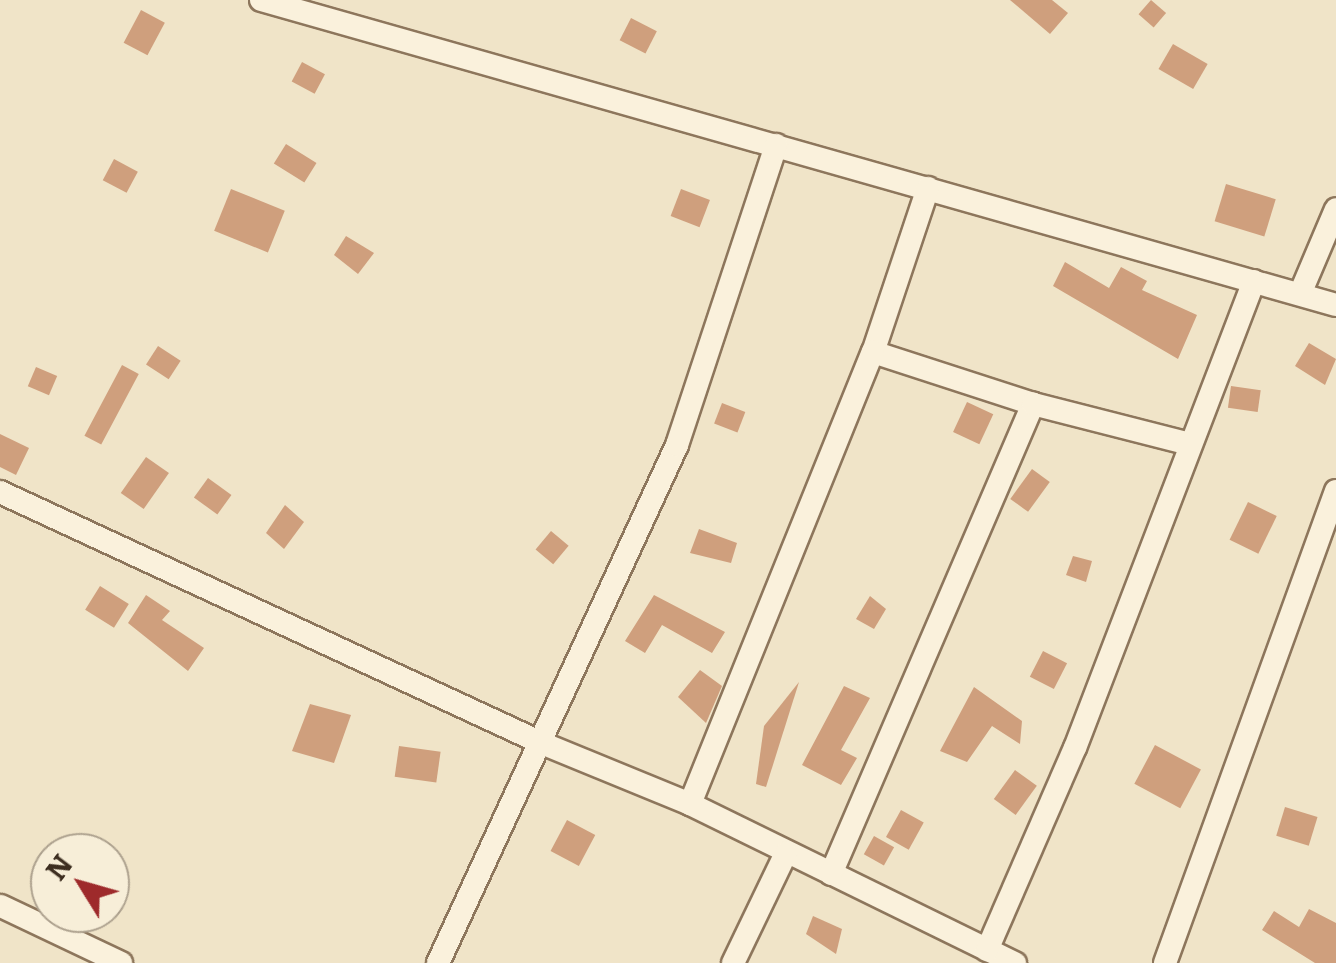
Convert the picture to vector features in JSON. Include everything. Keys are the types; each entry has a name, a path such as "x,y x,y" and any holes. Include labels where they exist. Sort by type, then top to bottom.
{"street":[{"path":"261,0 532,82 776,144 1336,305"},
{"path":"438,963 544,744 677,445 776,144"},
{"path":"690,804 874,352 928,188"},
{"path":"1300,294 1336,209"},
{"path":"988,950 1083,730 1254,281"},
{"path":"874,352 1033,404 1190,444"},
{"path":"831,874 1033,404"},
{"path":"1165,963 1336,490"},
{"path":"0,492 544,744 690,804 1015,963"},
{"path":"733,963 786,853"},
{"path":"1,906 121,963"}],"building":[{"path":"1010,0 1052,0 1068,13 1050,34"},
{"path":"1151,0 1166,13 1154,27 1139,14"},
{"path":"141,10 165,23 147,55 124,43"},
{"path":"631,18 657,31 645,53 620,40"},
{"path":"1173,44 1208,64 1193,89 1158,69"},
{"path":"302,62 325,74 315,94 292,81"},
{"path":"286,144 317,163 304,183 274,164"},
{"path":"114,159 138,172 127,193 103,180"},
{"path":"1226,184 1276,199 1264,236 1215,221"},
{"path":"231,189 285,211 268,252 214,231"},
{"path":"681,189 710,200 700,227 671,216"},
{"path":"346,236 374,253 358,274 334,255"},
{"path":"1065,262 1109,288 1121,267 1147,281 1142,290 1197,315 1178,359 1053,286"},
{"path":"1309,343 1336,359 1325,385 1295,366"},
{"path":"158,346 181,361 169,379 146,364"},
{"path":"122,365 139,374 101,445 84,436"},
{"path":"36,367 57,376 49,395 28,386"},
{"path":"1231,386 1261,390 1258,412 1228,408"},
{"path":"967,402 993,414 979,444 953,432"},
{"path":"722,403 745,412 737,432 714,424"},
{"path":"0,434 29,448 16,475 0,467"},
{"path":"146,457 169,473 144,509 121,493"},
{"path":"1032,469 1050,482 1028,512 1010,499"},
{"path":"208,478 231,495 217,514 194,497"},
{"path":"1248,502 1277,516 1258,554 1230,540"},
{"path":"285,505 304,522 284,549 266,533"},
{"path":"699,529 737,543 731,563 690,553"},
{"path":"551,531 569,546 553,564 536,549"},
{"path":"1073,556 1092,561 1086,582 1066,575"},
{"path":"100,586 129,604 114,628 85,610"},
{"path":"146,595 170,611 162,620 204,648 188,671 128,623"},
{"path":"654,595 725,632 712,653 662,625 645,653 625,641"},
{"path":"870,596 886,609 874,629 856,619"},
{"path":"1043,651 1067,663 1054,689 1030,677"},
{"path":"700,670 722,686 706,723 678,697"},
{"path":"799,682 766,787 756,784 764,726"},
{"path":"844,686 870,698 841,750 857,758 841,785 802,765"},
{"path":"974,687 1022,721 1020,744 992,726 967,762 940,751"},
{"path":"310,704 351,715 334,763 292,751"},
{"path":"1155,745 1201,769 1180,808 1134,784"},
{"path":"399,746 441,752 436,783 395,777"},
{"path":"1015,770 1037,786 1016,815 994,799"},
{"path":"1285,807 1318,817 1309,846 1276,836"},
{"path":"901,810 924,823 909,850 886,837"},
{"path":"567,820 595,835 579,866 551,851"},
{"path":"874,836 894,847 884,866 864,854"},
{"path":"1309,909 1336,923 1336,963 1315,963 1262,930 1274,911 1299,927"},
{"path":"813,916 842,929 836,954 806,934"}]}
